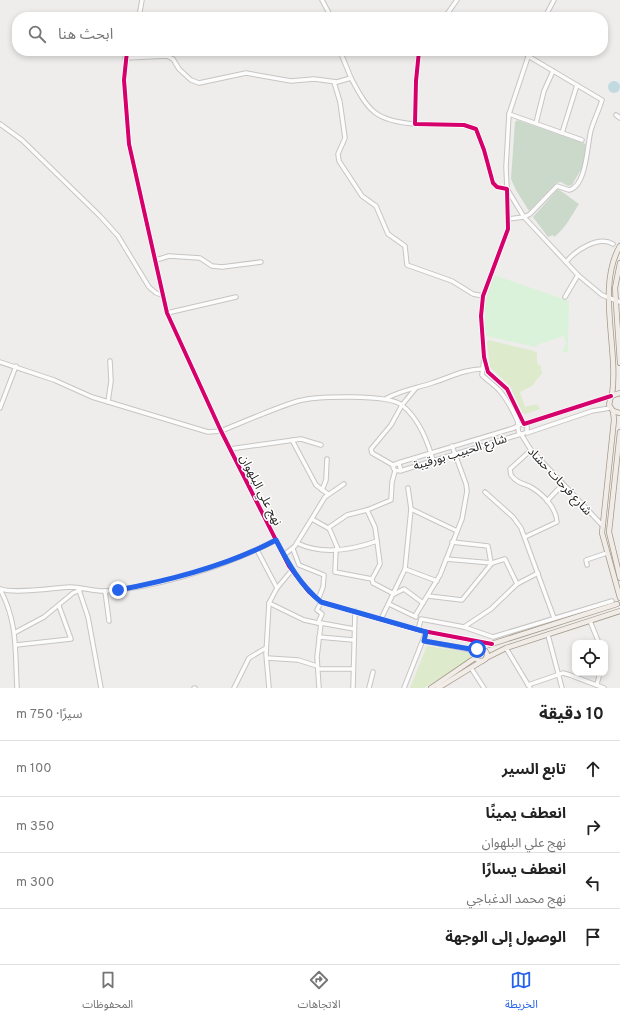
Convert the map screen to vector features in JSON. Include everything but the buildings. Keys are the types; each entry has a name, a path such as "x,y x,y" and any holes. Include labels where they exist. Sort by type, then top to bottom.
{"main road":[{"path":"619,608 620,598 603,539 603,526 614,420 609,402 612,396 614,373 609,298 611,268 620,246"},
{"path":"620,263 616,279 620,363"},
{"path":"612,396 620,393"},
{"path":"611,409 620,413"},
{"path":"620,432 609,532 620,578"},
{"path":"438,688 506,648 590,621 619,608"},
{"path":"477,649 619,608"},
{"path":"431,688 475,658 477,649"},
{"path":"477,649 486,651 484,660"},
{"path":"475,658 484,660"}],"street":[{"path":"141,12 142,0"},
{"path":"322,0 328,12"},
{"path":"449,12 457,0"},
{"path":"548,12 554,0"},
{"path":"125,58 167,56 173,60 191,80 199,83 246,73 291,81 314,79 334,82 351,78"},
{"path":"342,56 351,78 367,103 379,116 392,122 464,125 476,129 484,150 493,183 497,187 507,189 524,217 578,275 597,291 618,301"},
{"path":"415,124 416,81 418,56"},
{"path":"508,219 524,217 530,214 557,186 569,190 572,189 585,168 588,141 602,100 528,56 509,114 506,167 508,219 506,237 483,296 481,316 484,357 487,369 506,389 524,424 528,427 526,433"},
{"name":"نهج علي البلهوان","path":"125,58 124,80 129,144 167,313 178,342 276,540 292,570 319,601"},
{"path":"536,123 544,91 553,71"},
{"path":"334,82 340,102 345,138 338,154 339,161 362,196 376,206 388,234 405,246 407,265 452,281 473,294 483,296"},
{"path":"562,133 577,85"},
{"path":"509,114 582,140"},
{"path":"616,115 620,118"},
{"path":"0,124 22,140 100,216 118,236 149,287 156,293 162,294"},
{"path":"566,262 580,250 588,246 606,242 613,244"},
{"path":"156,260 169,256 200,258 212,266 261,262"},
{"path":"565,297 578,275"},
{"path":"167,313 236,297"},
{"path":"484,357 482,375 498,389 505,399 518,426 518,431 521,434 566,419 611,409"},
{"path":"0,362 16,366 54,380 92,397 108,402 199,430 221,431 299,401 323,398 387,398 405,390 416,388 474,369 487,369"},
{"path":"108,402 112,381 110,362"},
{"path":"0,408 16,366"},
{"path":"312,519 325,528 329,528 347,515 367,510 393,498 392,482 395,471 394,466 372,453 371,449 391,425 402,405 416,388"},
{"path":"518,426 612,396"},
{"path":"387,398 402,405 420,427 434,460"},
{"path":"564,412 566,419"},
{"path":"544,418 547,425"},
{"name":"شارع الحبيب بورقيبة","path":"398,463 518,426"},
{"name":"شارع الحبيب بورقيبة","path":"395,471 400,471 454,453 521,434"},
{"name":"شارع فرحات حشاد","path":"521,434 531,450 603,526"},
{"path":"230,449 304,439 321,445"},
{"path":"292,440 316,485 328,494"},
{"path":"415,616 437,581 462,519 467,491 466,484 452,446"},
{"path":"525,537 556,524 555,513 547,501 535,490 518,482 510,474 510,469 531,450"},
{"path":"322,490 326,480 327,459"},
{"path":"394,466 398,463 402,467 400,471"},
{"path":"284,555 293,549 297,544 328,494 344,484"},
{"path":"547,501 563,484"},
{"path":"381,619 405,569 411,509 408,488"},
{"path":"485,492 513,517 525,537 554,618"},
{"path":"411,509 457,531"},
{"path":"367,510 374,527 380,564 372,579"},
{"path":"329,528 337,549 335,572 372,579 376,585 394,594"},
{"path":"17,688 16,632 0,589 81,589 104,591 148,584 182,576 257,550 276,540"},
{"path":"297,544 306,548 323,551 366,545 377,541"},
{"path":"428,596 462,600 491,563 488,546 452,542"},
{"path":"293,549 299,565 324,575 323,587 317,610 322,614 319,623 317,668 319,688"},
{"path":"257,550 277,588"},
{"path":"587,565 586,560 607,553"},
{"path":"446,559 491,563 506,559 517,584"},
{"path":"405,569 437,581"},
{"path":"269,688 266,648 269,603 277,588 292,570"},
{"path":"464,627 490,609 517,584 538,573"},
{"path":"16,632 44,617 73,593 81,589"},
{"path":"81,589 88,617 101,688"},
{"path":"394,594 404,589 423,603"},
{"path":"104,591 109,621"},
{"path":"319,601 426,632 492,644"},
{"path":"389,604 421,619 464,627 493,637 612,601"},
{"path":"269,603 304,620 354,628"},
{"path":"16,645 71,639 59,606"},
{"path":"353,688 353,640 355,611"},
{"path":"418,630 421,619"},
{"path":"590,621 598,640"},
{"path":"404,688 424,641 426,632"},
{"path":"548,635 557,674 562,688"},
{"path":"319,637 353,640"},
{"path":"424,641 477,649"},
{"path":"234,688 249,658 266,648"},
{"path":"506,648 529,686 557,674 570,674 604,688"},
{"path":"266,658 298,660 317,668 353,669"},
{"path":"471,668 484,688"},
{"path":"369,688 373,672"},
{"path":"597,684 599,676"},
{"path":"446,683 449,688"}],"green space":[{"path":"517,120 586,144 583,166 572,185 568,186 561,182 556,183 529,211 511,179 515,122"},
{"path":"558,189 579,204 562,230 554,237 553,235 548,237 533,217"},
{"path":"494,275 569,301 568,352 562,352 566,343 564,336 539,344 535,347 486,336 485,305"},
{"path":"489,340 537,353 537,364 541,366 541,371 543,372 532,386 520,392 525,407 537,404 540,409 525,414 522,412 510,386 490,367 487,342"},
{"path":"427,646 471,653 471,659 424,688 410,688"}],"water":[{"path":"614,81 618,83 620,87 618,91 614,93 610,91 608,87 610,83"}],"cycle path":[{"path":"126,56 124,80 129,144 167,313 221,431 289,566 309,592 321,602 418,630 492,644"},
{"path":"418,56 416,81 415,124 464,125 476,129 484,150 493,183 497,187 507,189 508,229 483,296 481,316 484,357 488,372 507,389 524,424 611,396"}],"route":[{"path":"118,590 189,574 247,555 276,540 289,566 298,579 313,596 321,602 426,632 424,641 477,649"}]}
